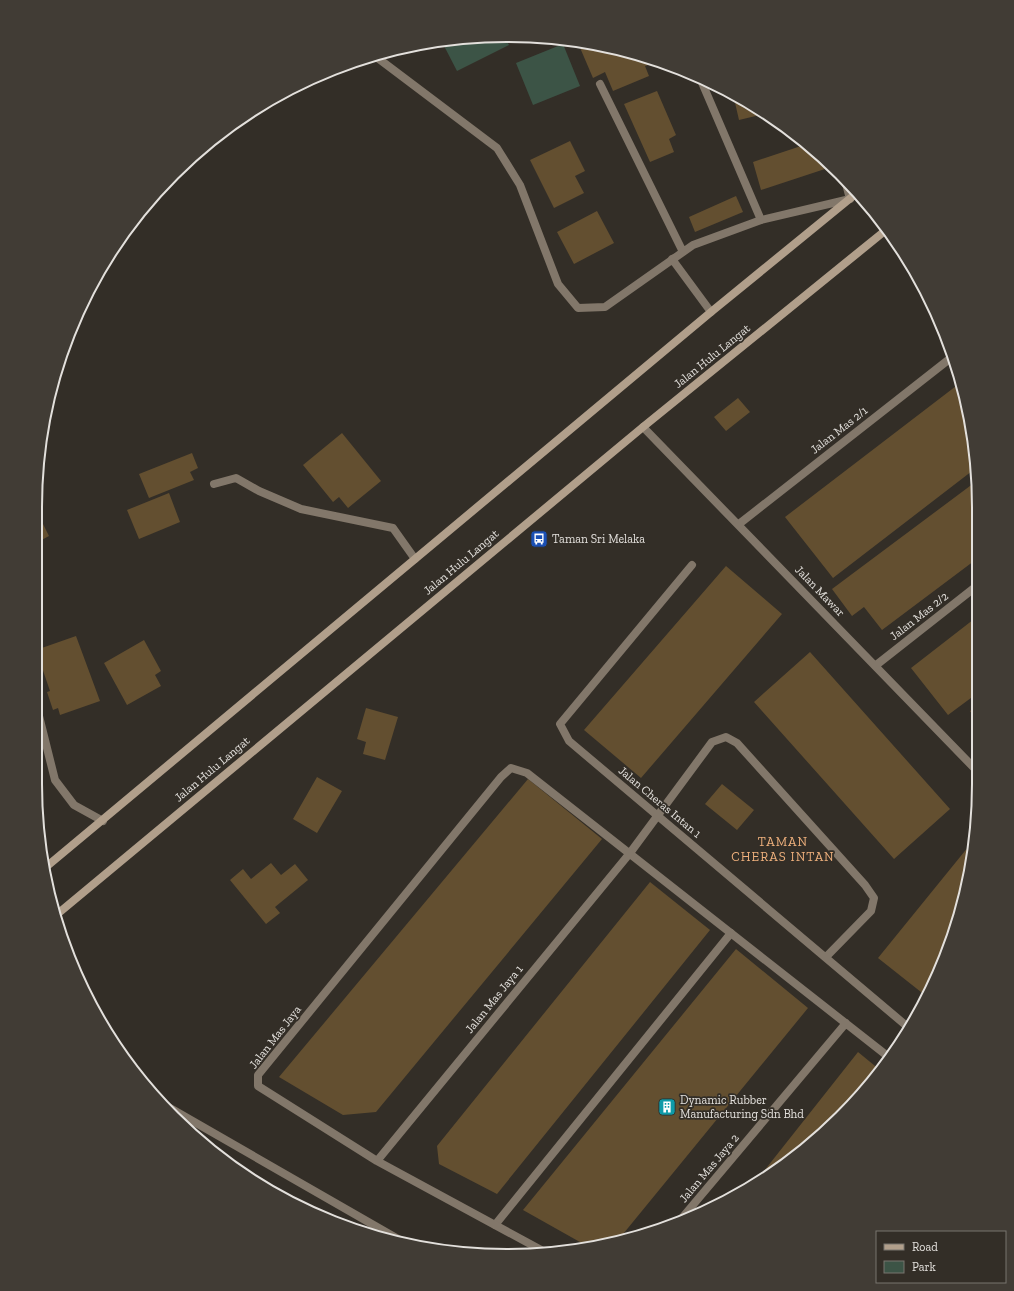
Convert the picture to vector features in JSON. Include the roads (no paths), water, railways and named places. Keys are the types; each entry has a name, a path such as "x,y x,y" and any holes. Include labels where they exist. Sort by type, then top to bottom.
{"main road":[{"path":"49,864 711,312 853,196"},
{"name":"Jalan Hulu Langat","path":"60,912 644,426 882,233"}],"street":[{"path":"380,60 497,148 520,185 558,284 578,308 605,307 693,245 761,220 850,199 848,190"},
{"path":"600,84 683,252"},
{"path":"703,85 761,220"},
{"path":"672,259 711,312"},
{"name":"Jalan Mas 2/1","path":"739,524 948,360"},
{"name":"Jalan Mawar","path":"644,426 972,766"},
{"path":"214,484 236,478 259,491 301,509 393,528 415,559"},
{"name":"Jalan Cheras Intan 1","path":"692,565 560,724 569,741 905,1025"},
{"name":"Jalan Mas 2/2","path":"875,666 972,590"},
{"path":"42,728 55,780 74,805 103,820"},
{"name":"Jalan Mas Jaya 1","path":"377,1160 630,853 712,742 726,737 737,743 865,885 874,898 871,911 826,958"},
{"name":"Jalan Mas Jaya","path":"537,1248 377,1160 258,1086 258,1075 501,777 511,768 527,773 630,853"},
{"path":"630,853 885,1054"},
{"path":"495,1225 731,932"},
{"name":"Jalan Mas Jaya 2","path":"686,1214 846,1023"},
{"path":"177,1112 388,1233"}],"place":[{"name":"Taman Sri Melaka","path":"539,539"},
{"name":"Dynamic Rubber Manufacturing Sdn Bhd","path":"667,1107"}],"district":[{"name":"TAMAN CHERAS INTAN","path":"783,848"}]}
